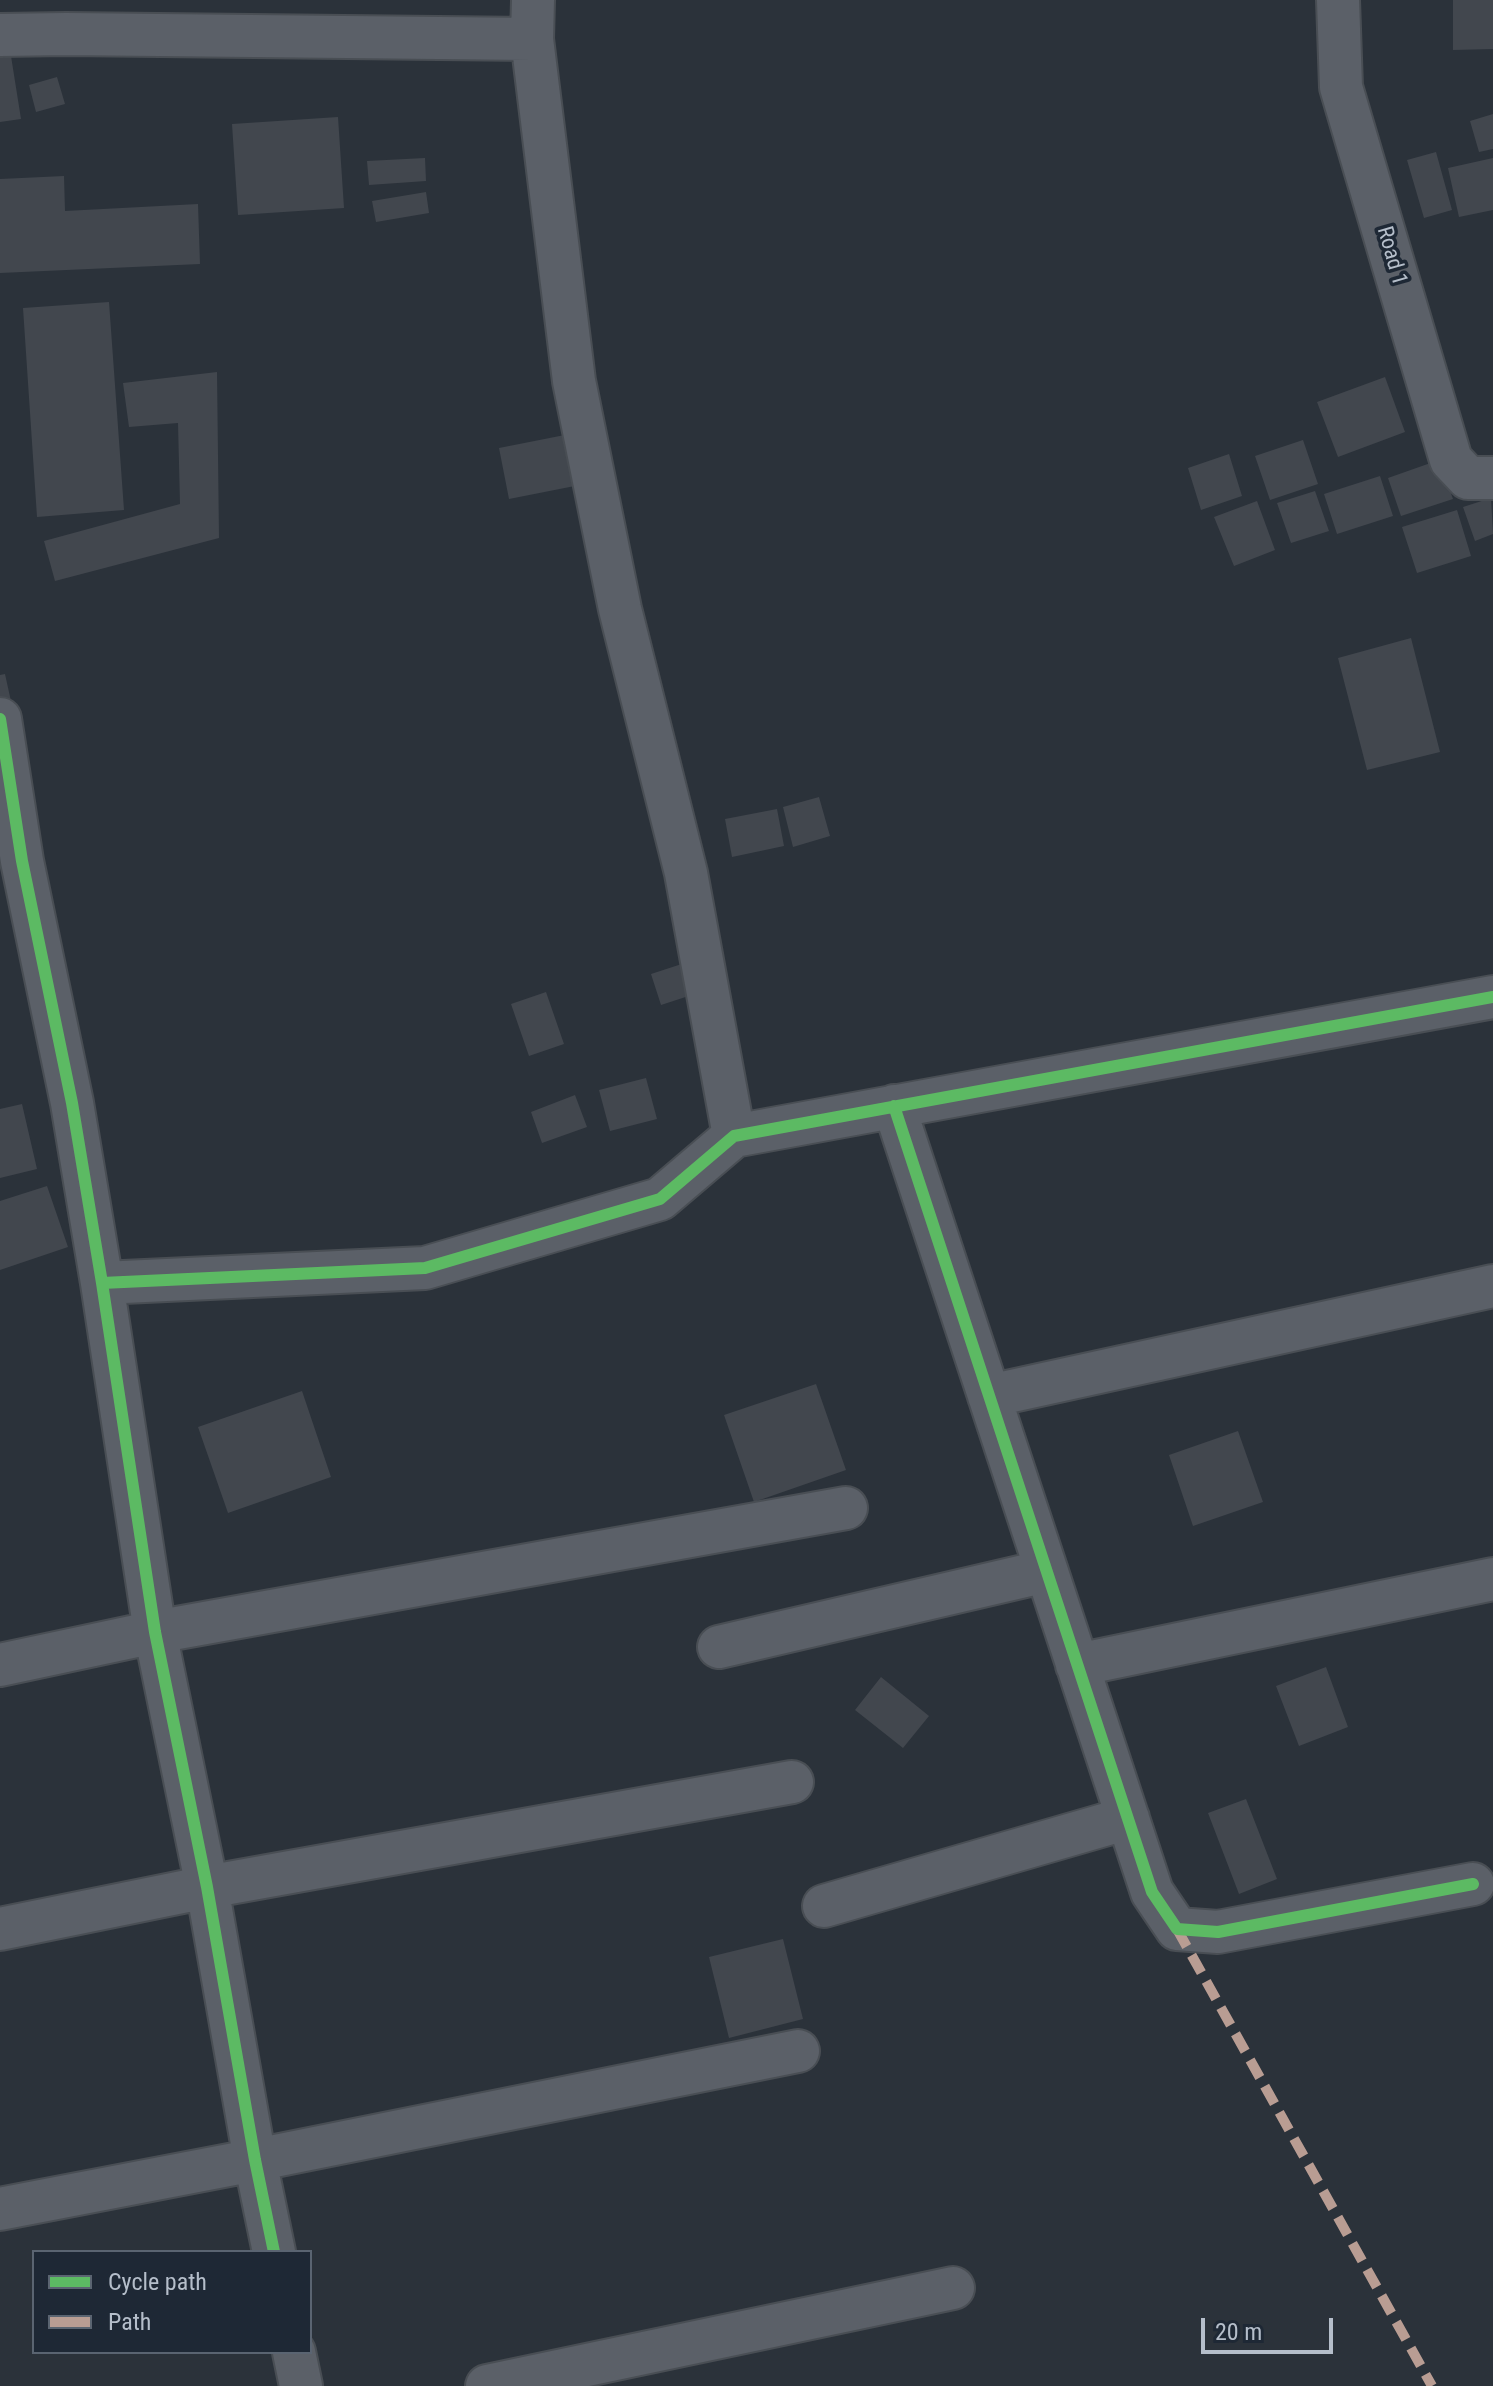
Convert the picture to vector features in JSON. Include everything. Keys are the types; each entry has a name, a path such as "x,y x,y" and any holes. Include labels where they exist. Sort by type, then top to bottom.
{"street":[{"name":"Road 1","path":"1338,0 1341,87 1451,460 1468,478 1493,478"},
{"path":"0,35 64,17 532,20 574,381 620,609 686,873 734,1136"},
{"path":"0,719 22,861 72,1103 155,1632 207,1887 274,2250"},
{"path":"102,1283 425,1268 660,1199 734,1136 1493,997"},
{"path":"894,1106 1152,1892 1177,1929 1218,1932 1473,1884"},
{"path":"989,1396 1493,1286"},
{"path":"0,1665 155,1632 846,1508"},
{"path":"719,1647 1046,1571"},
{"path":"1077,1665 1493,1579"},
{"path":"0,1929 207,1887 792,1782"},
{"path":"824,1906 1128,1818"},
{"path":"0,2209 798,2051"},
{"path":"487,2386 953,2288"},
{"path":"294,2354 301,2386"}],"building":[{"path":"1453,0 1493,0 1493,49 1453,50"},
{"path":"11,56 21,119 0,122 0,58"},
{"path":"57,77 65,104 36,112 29,85"},
{"path":"1493,114 1493,149 1479,152 1470,121"},
{"path":"338,117 344,208 238,215 232,124"},
{"path":"1436,152 1452,210 1424,218 1407,160"},
{"path":"425,158 426,181 369,185 367,161"},
{"path":"1493,158 1493,210 1459,217 1448,168"},
{"path":"64,176 65,211 198,204 200,264 0,273 0,179"},
{"path":"426,192 429,213 376,222 372,201"},
{"path":"109,302 124,510 37,517 23,308"},
{"path":"217,372 219,538 55,581 44,541 180,504 178,423 129,427 123,383"},
{"path":"1385,377 1405,432 1338,457 1317,402"},
{"path":"585,431 595,482 509,499 499,448"},
{"path":"1303,440 1318,484 1270,500 1255,456"},
{"path":"1229,454 1242,496 1201,510 1188,468"},
{"path":"1439,460 1453,499 1401,516 1388,478"},
{"path":"1380,476 1393,516 1337,534 1324,494"},
{"path":"1315,491 1329,531 1291,543 1277,503"},
{"path":"1491,498 1493,534 1475,541 1463,507"},
{"path":"1257,501 1275,550 1234,566 1214,517"},
{"path":"1457,510 1471,556 1417,573 1402,527"},
{"path":"1411,638 1440,752 1367,770 1338,658"},
{"path":"5,674 14,715 0,718 0,675"},
{"path":"819,797 830,836 793,847 783,807"},
{"path":"777,809 784,846 732,857 725,819"},
{"path":"694,960 704,991 661,1005 651,974"},
{"path":"546,992 564,1044 529,1056 511,1004"},
{"path":"646,1078 657,1119 610,1131 599,1090"},
{"path":"575,1095 587,1127 542,1143 531,1112"},
{"path":"22,1104 37,1169 0,1178 0,1109"},
{"path":"47,1186 68,1247 0,1270 0,1201"},
{"path":"816,1384 846,1470 754,1502 724,1415"},
{"path":"302,1391 331,1477 228,1513 198,1427"},
{"path":"1238,1431 1263,1502 1193,1526 1169,1455"},
{"path":"1326,1667 1348,1727 1299,1746 1276,1686"},
{"path":"881,1677 929,1716 903,1748 855,1710"},
{"path":"1246,1799 1277,1879 1239,1894 1208,1813"},
{"path":"783,1939 803,2019 729,2038 709,1957"}],"marked path":[{"path":"1177,1929 1432,2386"}],"cycle path":[{"path":"0,719 22,861 72,1103 155,1632 207,1887 274,2250"},
{"path":"102,1283 425,1268 660,1199 734,1136 1493,997"},
{"path":"894,1106 1152,1892 1177,1929 1218,1932 1473,1884"}]}
